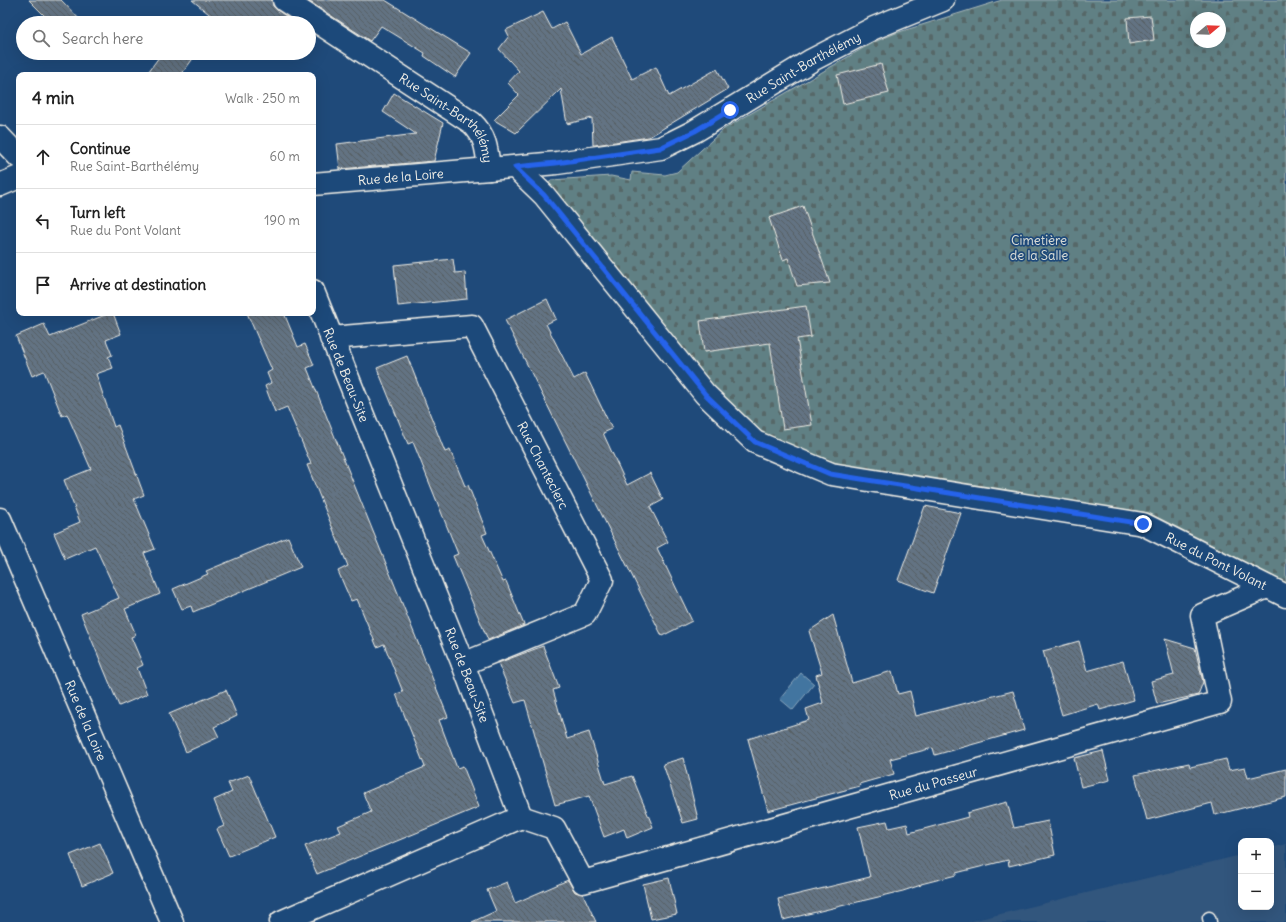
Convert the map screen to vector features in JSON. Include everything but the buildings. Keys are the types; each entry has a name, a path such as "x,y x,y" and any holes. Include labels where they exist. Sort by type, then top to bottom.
{"street":[{"name":"Rue Saint-Barthélémy","path":"284,0 308,16"},
{"name":"Rue Saint-Barthélémy","path":"316,21 472,123 480,130 484,139 489,169 645,151 668,145 695,131 812,60 874,28 943,0"},
{"path":"0,137 16,154"},
{"name":"Rue du Pont Volant","path":"515,167 544,195 705,394 755,442 830,474 1143,524 1277,591"},
{"name":"Rue de la Loire","path":"316,184 489,169"},
{"path":"0,185 16,178"},
{"name":"Rue de Beau-Site","path":"316,300 463,664 521,817"},
{"name":"Rue Chanteclerc","path":"331,338 472,326 602,580 585,614 463,664"},
{"name":"Rue de la Loire","path":"0,519 172,922"},
{"name":"Rue du Passeur","path":"521,817 554,828 583,882 1220,702 1202,614 1277,591"},
{"path":"281,922 521,817"}],"shaded area":[{"path":"801,673 814,684 793,710 780,699"},
{"path":"1286,844 1286,922 968,922 1238,856 1238,910 1274,910 1274,847"}],"green space":[{"name":"Cimetière de la Salle","path":"1002,0 1286,0 1286,583 1149,513 859,471 812,454 767,435 753,427 706,382 549,184 551,180 611,176 631,180 632,172 665,175 677,172 724,129 872,43 896,33"}],"route":[{"path":"730,110 675,142 660,148 556,163 515,167 544,195 705,394 755,442 830,474 1143,524"}]}
